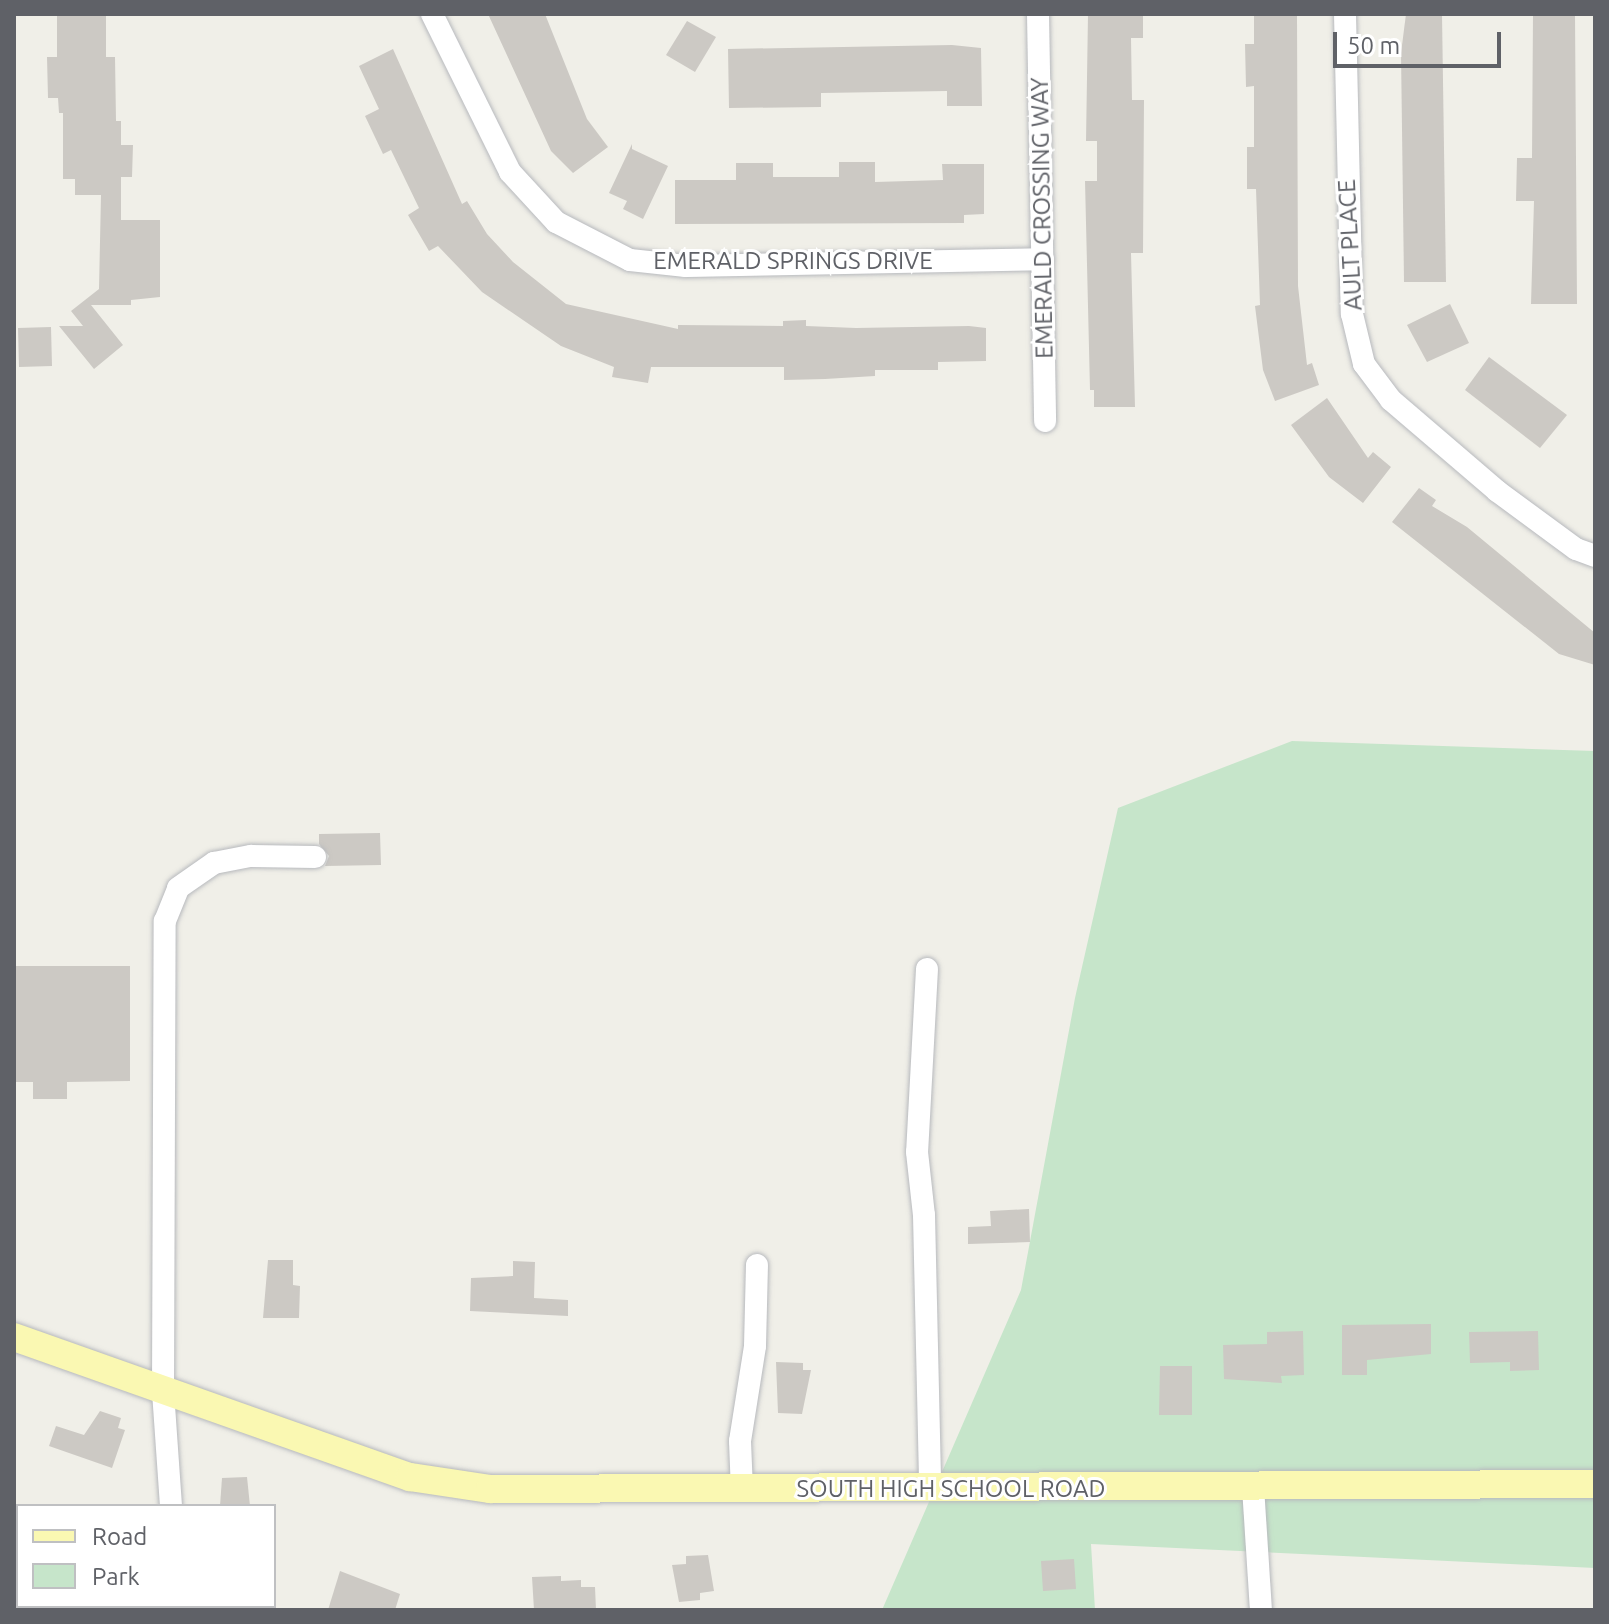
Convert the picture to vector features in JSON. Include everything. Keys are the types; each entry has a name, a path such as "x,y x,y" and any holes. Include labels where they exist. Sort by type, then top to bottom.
{"main road":[{"name":"SOUTH HIGH SCHOOL ROAD","path":"15,1339 410,1477 466,1486 542,1492 1595,1484"}],"street":[{"name":"EMERALD SPRINGS DRIVE","path":"432,14 510,172 556,222 630,260 686,266 1043,259"},
{"name":"EMERALD CROSSING WAY","path":"1038,14 1045,421"},
{"name":"AULT PLACE","path":"1345,14 1352,314 1364,364 1391,400 1497,491 1576,549 1595,556"},
{"path":"171,1504 163,1391 164,951 170,901 187,877 231,858 315,857"},
{"path":"927,969 917,1152 924,1215 930,1489"},
{"path":"742,1491 740,1441 755,1346 757,1265"},
{"path":"1253,1487 1261,1610"}],"green space":[{"path":"1292,741 1595,751 1595,1568 1091,1544 1095,1610 882,1610 1021,1290 1075,998 1118,808"}],"building":[{"path":"57,14 106,14 106,57 115,57 116,121 121,121 121,145 133,145 132,177 121,177 121,220 160,220 160,297 131,300 131,305 91,305 123,345 94,369 59,326 83,326 71,311 99,289 101,195 75,195 75,179 63,179 63,113 59,113 58,98 48,98 47,57 57,57"},
{"path":"488,14 545,14 587,119 608,147 573,173 551,151"},
{"path":"1088,14 1143,14 1143,38 1131,38 1132,100 1144,100 1143,253 1131,253 1135,407 1094,407 1094,390 1090,390 1085,181 1097,181 1097,141 1086,141"},
{"path":"1254,14 1297,14 1298,286 1307,365 1312,363 1319,385 1275,401 1263,370 1255,306 1260,305 1256,189 1247,189 1247,147 1254,147 1254,86 1246,87 1245,44 1254,44"},
{"path":"1406,14 1442,14 1446,282 1404,282 1401,53"},
{"path":"1533,14 1575,14 1577,304 1531,304 1534,201 1516,201 1517,158 1532,158"},
{"path":"687,21 716,37 695,72 666,55"},
{"path":"952,45 981,48 982,106 947,106 947,91 821,93 821,107 729,108 728,49"},
{"path":"393,49 462,204 467,201 487,234 513,262 566,304 678,329 678,325 783,326 783,321 806,320 806,326 986,328 986,361 938,362 938,370 875,370 875,376 825,379 784,380 784,367 651,367 648,383 612,377 614,367 561,346 482,292 438,246 429,251 408,215 419,208 391,150 383,154 365,116 379,109 359,66"},
{"path":"632,144 632,149 668,166 643,219 623,209 627,201 609,193"},
{"path":"839,162 875,162 875,182 943,180 942,164 984,164 984,214 964,215 964,223 675,224 675,180 736,180 736,163 773,163 773,177 839,177"},
{"path":"1450,304 1469,343 1427,362 1407,325"},
{"path":"51,327 52,366 19,367 18,328"},
{"path":"1489,357 1567,415 1540,448 1465,390"},
{"path":"1327,398 1368,458 1373,452 1391,467 1363,503 1329,477 1291,425"},
{"path":"1419,488 1436,500 1432,506 1467,527 1595,633 1595,665 1559,654 1392,522"},
{"path":"380,833 381,865 325,866 329,856 319,844 319,834"},
{"path":"14,966 130,966 130,1081 67,1082 67,1099 33,1099 33,1082 14,1082"},
{"path":"1029,1209 1030,1242 968,1244 968,1227 991,1226 990,1211"},
{"path":"268,1260 293,1260 293,1285 300,1286 299,1318 263,1318"},
{"path":"513,1261 535,1262 534,1298 568,1300 568,1316 470,1311 471,1278 513,1276"},
{"path":"1431,1324 1431,1354 1367,1360 1367,1375 1342,1375 1342,1325"},
{"path":"1303,1331 1304,1375 1281,1376 1282,1383 1224,1379 1223,1345 1267,1344 1267,1332"},
{"path":"1538,1331 1539,1370 1510,1371 1510,1362 1470,1363 1469,1332"},
{"path":"776,1362 803,1363 803,1370 811,1370 802,1414 778,1413"},
{"path":"1160,1366 1192,1366 1192,1415 1159,1415"},
{"path":"100,1411 121,1418 118,1428 125,1430 112,1468 49,1446 56,1426 84,1435"},
{"path":"247,1477 250,1504 220,1504 222,1478"},
{"path":"708,1555 714,1591 700,1593 700,1600 679,1602 672,1565 686,1564 686,1556"},
{"path":"1074,1559 1076,1589 1043,1591 1041,1561"},
{"path":"340,1571 400,1594 395,1610 328,1610"},
{"path":"561,1576 561,1581 581,1580 581,1587 595,1587 596,1610 534,1610 532,1577"}]}
